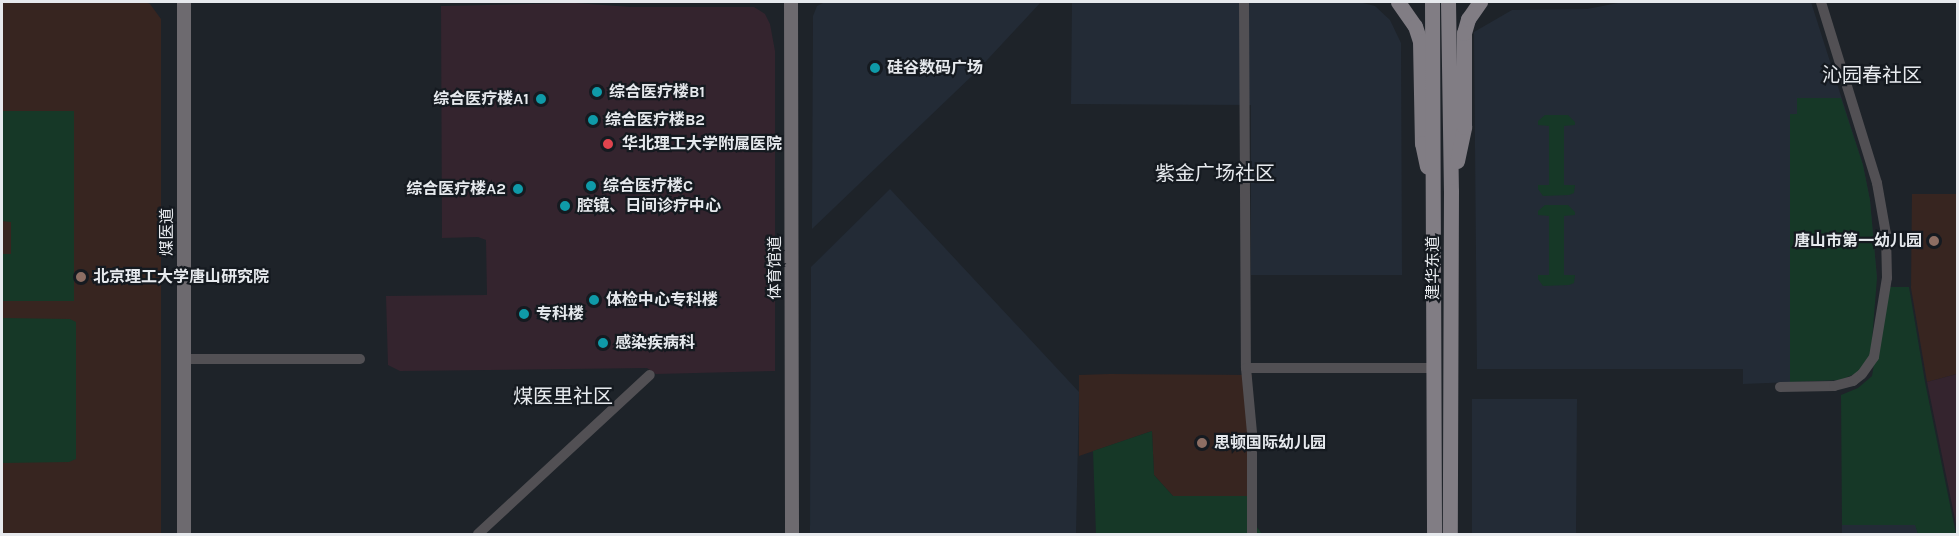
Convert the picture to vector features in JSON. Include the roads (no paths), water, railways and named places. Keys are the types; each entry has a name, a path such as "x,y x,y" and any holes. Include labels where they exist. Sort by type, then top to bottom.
{"main road":[{"path":"1398,2 1415,26 1420,42 1422,143 1434,191"},
{"name":"建华东道","path":"1432,2 1434,534"},
{"name":"建华东道","path":"1448,2 1451,191 1450,534"},
{"path":"1451,191 1464,127 1464,33 1468,19 1480,2"}],"street":[{"name":"煤医道","path":"184,2 184,534"},
{"name":"体育馆道","path":"791,2 792,534"},
{"path":"1244,2 1246,368 1252,433 1252,534"},
{"path":"1780,387 1834,386 1852,381 1862,374 1874,357 1887,278 1886,234 1877,183 1821,2"},
{"path":"184,359 360,359"},
{"path":"1246,368 1433,368"},
{"path":"478,534 650,375"}],"place":[{"name":"硅谷数码广场","path":"875,68"},
{"name":"综合医疗楼B1","path":"597,92"},
{"name":"综合医疗楼A1","path":"541,99"},
{"name":"综合医疗楼B2","path":"593,120"},
{"name":"华北理工大学附属医院","path":"608,144"},
{"name":"综合医疗楼C","path":"591,186"},
{"name":"综合医疗楼A2","path":"518,189"},
{"name":"腔镜、日间诊疗中心","path":"565,206"},
{"name":"唐山市第一幼儿园","path":"1934,241"},
{"name":"北京理工大学唐山研究院","path":"81,277"},
{"name":"体检中心专科楼","path":"594,300"},
{"name":"专科楼","path":"524,314"},
{"name":"感染疾病科","path":"603,343"},
{"name":"思顿国际幼儿园","path":"1202,443"}],"district":[{"name":"沁园春社区","path":"1872,75"},
{"name":"紫金广场社区","path":"1215,173"},
{"name":"煤医里社区","path":"563,396"}]}
